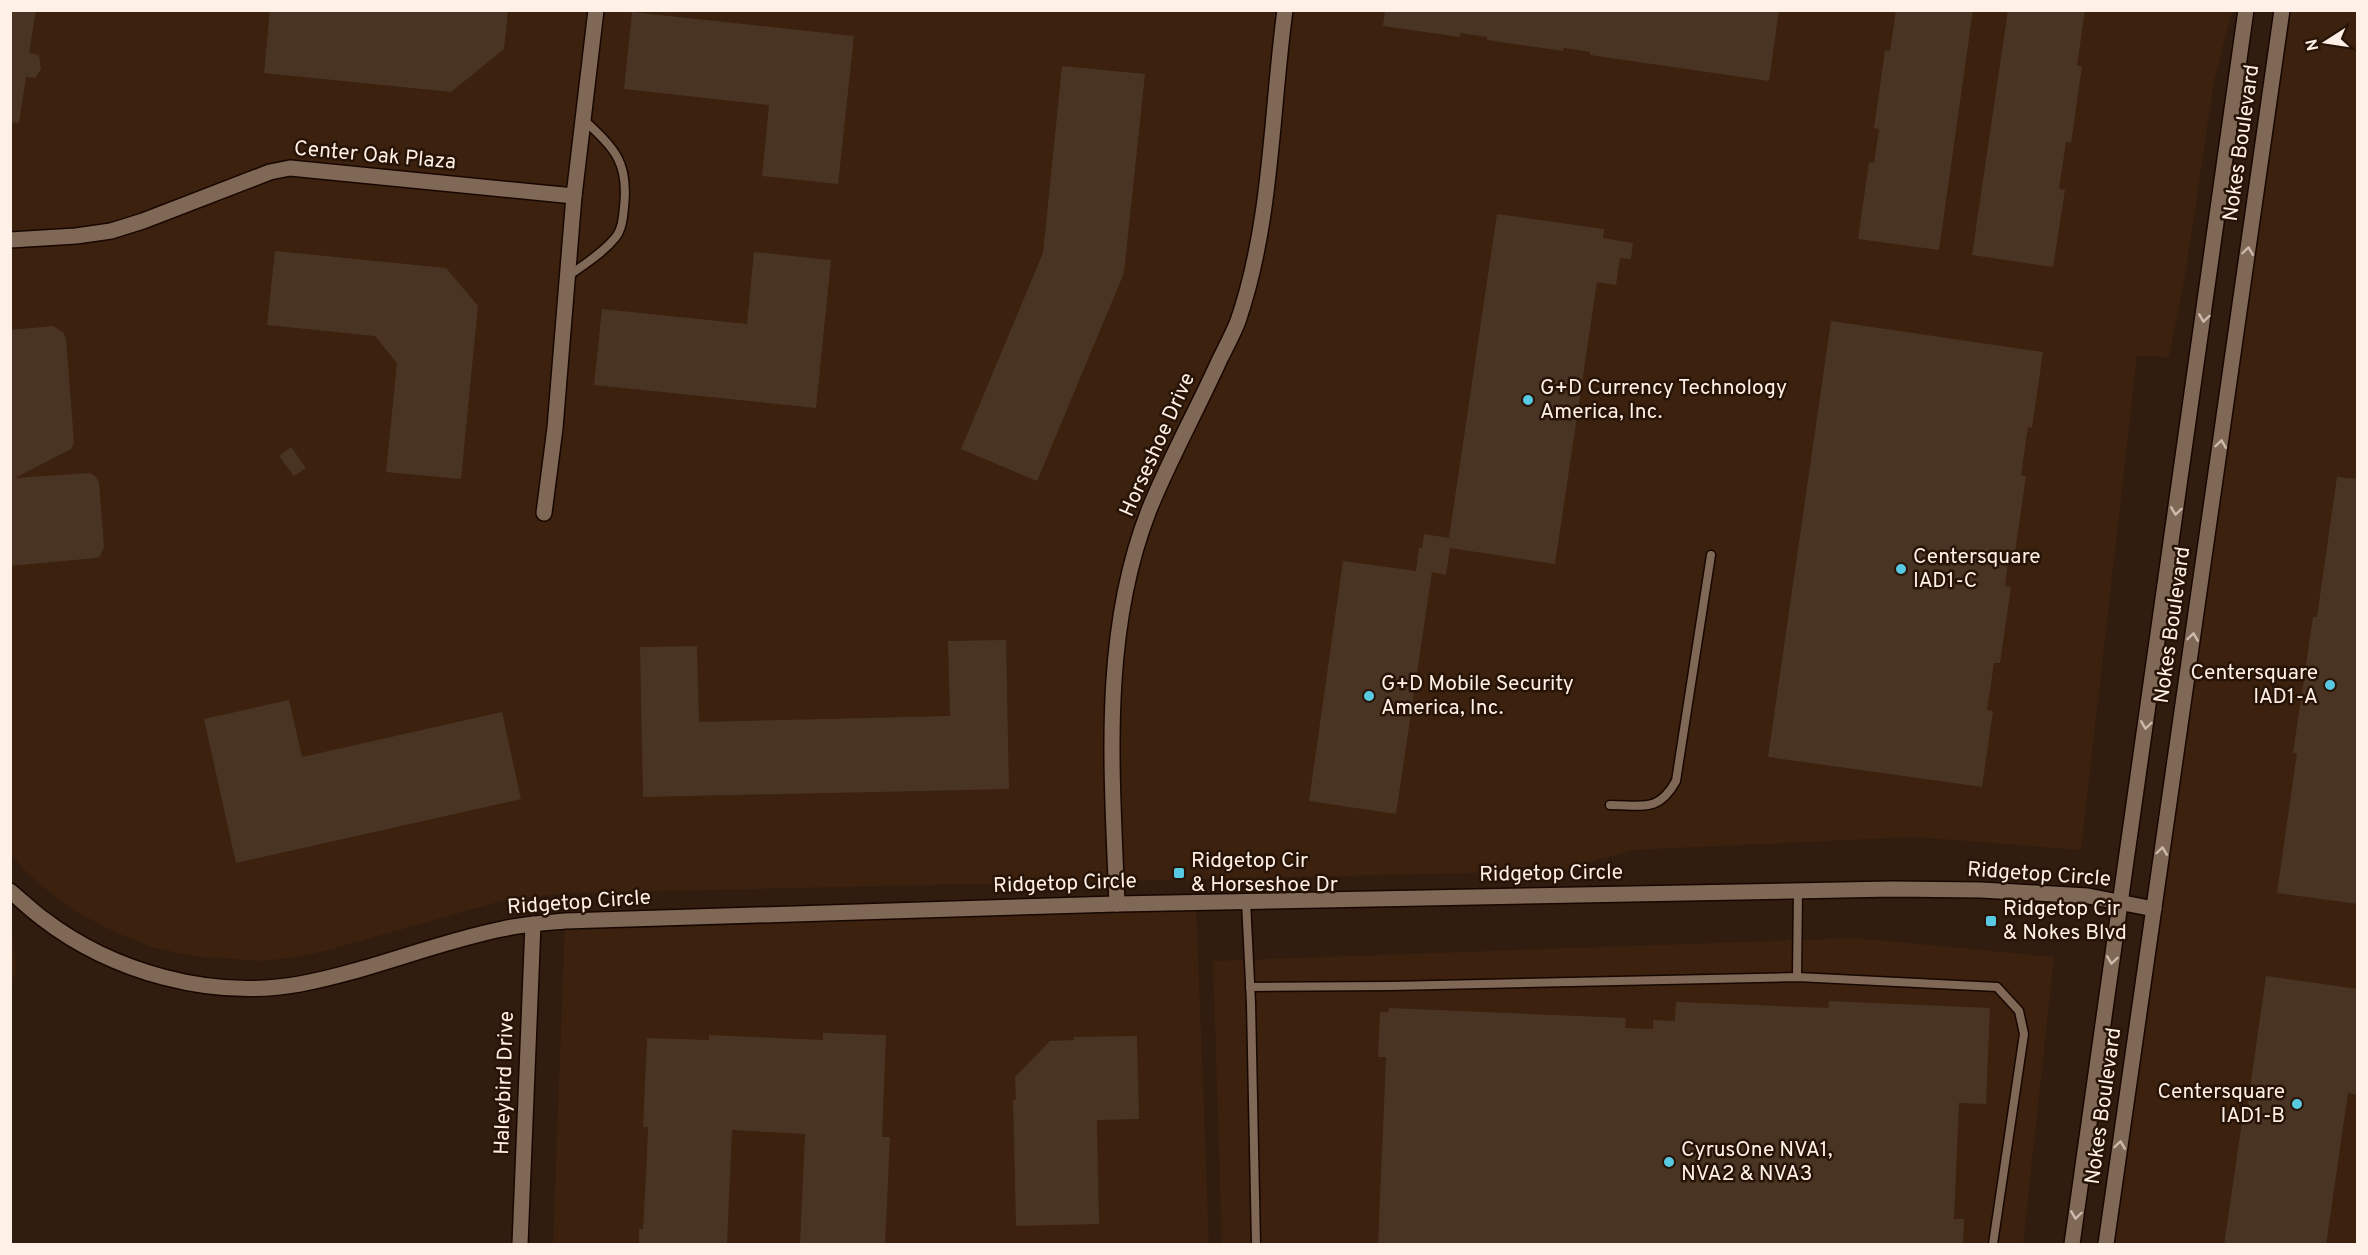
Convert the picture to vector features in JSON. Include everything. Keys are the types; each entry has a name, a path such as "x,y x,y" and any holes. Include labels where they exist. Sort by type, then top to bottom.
{"street":[{"path":"544,513 555,428 574,196 596,10"},
{"name":"Horseshoe Drive","path":"1117,904 1112,716 1116,651 1124,600 1136,549 1149,511 1240,312 1262,222 1285,10"},
{"name":"Nokes Boulevard","path":"2072,1245 2246,10"},
{"name":"Nokes Boulevard","path":"2106,1245 2282,10"},
{"name":"Center Oak Plaza","path":"10,240 76,236 111,231 270,172 290,168 574,196"},
{"name":"Center Oak Plaza","path":"10,230 40,238"},
{"name":"Ridgetop Circle","path":"10,891 42,919 82,944 135,969 185,982 221,987 260,988 298,985 337,976 501,929 565,921 1117,904 1798,891 1981,890 2088,896 2154,909"},
{"name":"Haleybird Drive","path":"520,1245 532,924"}],"lane":[{"path":"567,278 616,237 623,220 627,186 624,169 617,156 603,138 583,119"},
{"path":"1610,805 1656,805 1668,795 1676,781 1711,555"},
{"path":"1797,977 1798,891"},
{"path":"1246,901 1256,1245"},
{"path":"1250,987 1797,977 1997,987 2019,1011 2024,1034 1993,1245"}],"shaded area":[{"path":"10,11 2232,11 2214,82 2184,282 2169,357 2137,356 2081,850 1915,837 1632,850 1560,871 571,893 508,899 332,949 299,957 261,961 193,956 155,948 117,933 80,914 53,895 27,873 11,854"},
{"path":"2282,11 2357,11 2357,1244 2106,1244"},
{"path":"1196,902 1209,1244 553,1244 565,921"},
{"path":"11,922 16,968 10,992"},
{"path":"1855,938 2054,957 2023,1244 1222,1244 1213,961"}],"building":[{"path":"10,10 36,10 29,53 39,55 41,69 35,78 26,77 19,123 10,122"},
{"path":"270,10 508,10 504,49 451,92 264,73"},
{"path":"1385,10 1779,10 1769,81 1590,55 1590,52 1564,48 1563,51 1487,40 1487,37 1460,33 1460,37 1383,26"},
{"path":"1896,10 1973,10 1939,250 1858,239 1869,162 1874,163 1879,129 1874,128 1885,51 1890,51"},
{"path":"2008,10 2085,10 2077,66 2082,66 2071,143 2066,142 2059,189 2065,190 2053,267 1972,255"},
{"path":"632,12 854,36 838,184 762,176 769,105 624,89"},
{"path":"1062,66 1145,74 1124,273 1037,481 961,449 1043,253"},
{"path":"1497,214 1604,229 1603,238 1633,243 1631,259 1620,258 1616,285 1597,282 1555,564 1450,548 1446,575 1432,572 1396,814 1309,801 1343,561 1416,571 1419,548 1422,548 1424,534 1449,538"},
{"path":"275,251 446,268 478,306 461,479 386,472 397,363 375,336 267,325"},
{"path":"754,252 831,260 816,408 594,385 602,309 747,324"},
{"name":"Centersquare IAD1-C","path":"1831,321 2043,352 2032,428 2028,427 2021,475 2026,476 2015,552 2009,552 2005,586 2011,587 2000,663 1994,663 1987,710 1993,711 1982,787 1768,757"},
{"path":"53,326 63,332 66,339 74,443 71,449 15,478 90,473 96,477 99,483 104,547 100,556 96,558 10,566 10,330"},
{"path":"291,447 306,468 294,476 279,456"},
{"name":"Centersquare IAD1-A","path":"2337,477 2358,479 2358,904 2277,893 2297,753 2293,753 2313,617 2317,617"},
{"path":"1006,640 1009,789 643,797 640,647 697,646 699,722 950,716 948,641"},
{"path":"289,700 302,757 502,712 521,799 236,863 204,719"},
{"name":"Centersquare IAD1-B","path":"2266,976 2358,989 2358,1095 2348,1093 2326,1245 2224,1245 2243,1115 2246,1116"},
{"name":"CyrusOne NVA1, NVA2 & NVA3","path":"1829,1001 1990,1008 1986,1104 1959,1103 1954,1219 1964,1219 1963,1245 1378,1245 1386,1057 1378,1057 1380,1012 1388,1012 1389,1008 1626,1018 1625,1028 1653,1029 1653,1020 1675,1021 1676,1002 1828,1008"},
{"path":"823,1033 886,1035 882,1137 890,1137 885,1245 800,1245 805,1134 732,1130 727,1245 639,1245 639,1229 643,1229 648,1127 643,1127 647,1038 709,1040 709,1035 823,1040"},
{"path":"1137,1036 1139,1119 1097,1120 1099,1224 1016,1226 1013,1100 1016,1100 1015,1077 1050,1041 1074,1040 1074,1037"}],"place":[{"name":"G+D Currency Technology America, Inc.","path":"1528,400"},
{"name":"Centersquare IAD1-C","path":"1901,569"},
{"name":"Centersquare IAD1-A","path":"2330,685"},
{"name":"G+D Mobile Security America, Inc.","path":"1369,696"},
{"name":"Ridgetop Cir & Horseshoe Dr","path":"1179,873"},
{"name":"Ridgetop Cir & Nokes Blvd","path":"1991,921"},
{"name":"Centersquare IAD1-B","path":"2297,1104"},
{"name":"CyrusOne NVA1, NVA2 & NVA3","path":"1669,1162"}]}
